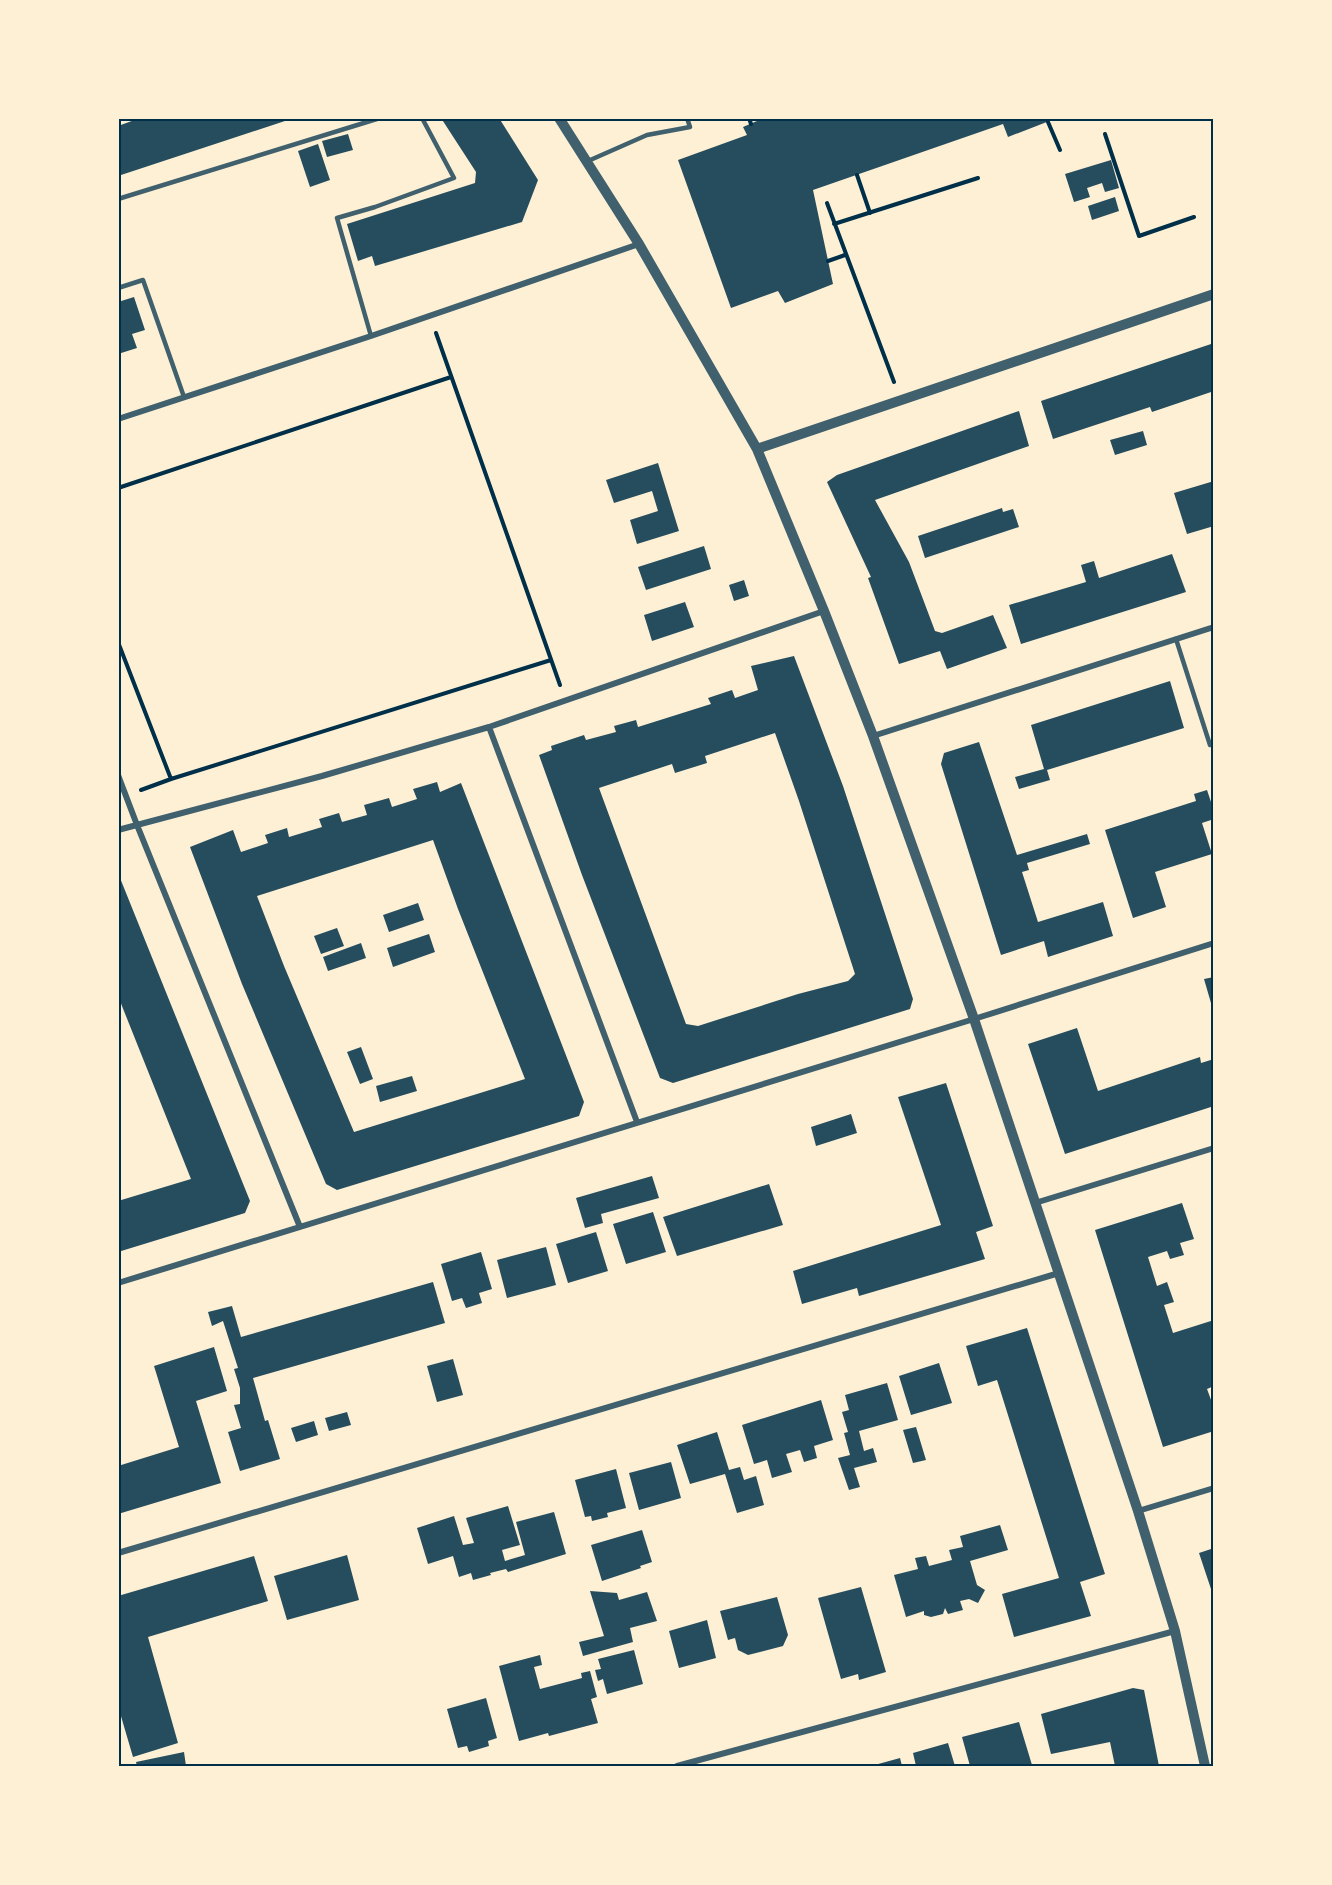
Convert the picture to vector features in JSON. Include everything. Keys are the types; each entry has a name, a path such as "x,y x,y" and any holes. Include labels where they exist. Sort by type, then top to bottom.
{"street":[{"path":"559,118 639,244 757,448 873,736 975,1019 1138,1511 1174,1631 1205,1767"},
{"path":"118,419 371,336 639,244"},
{"path":"757,448 1214,294"},
{"path":"118,830 322,776 489,727 824,611"},
{"path":"873,736 1214,627"},
{"path":"489,727 637,1122"},
{"path":"118,775 300,1227"},
{"path":"118,1283 1214,943"},
{"path":"1035,1203 1214,1148"},
{"path":"118,1553 1059,1273"},
{"path":"1138,1511 1214,1488"},
{"path":"677,1767 1174,1631"}],"lane":[{"path":"118,199 380,118"},
{"path":"371,336 337,218 375,207 454,178 422,118"},
{"path":"586,162 647,135 690,127 687,118"},
{"path":"118,288 143,280 184,397"},
{"path":"1176,639 1210,745"}],"path":[{"path":"749,118 751,124"},
{"path":"1048,122 1060,150"},
{"path":"1105,134 1139,236 1194,217"},
{"path":"857,175 870,213"},
{"path":"834,225 978,178"},
{"path":"827,203 900,399"},
{"path":"828,261 845,255"},
{"path":"429,315 566,700"},
{"path":"118,488 451,377"},
{"path":"118,642 171,779"},
{"path":"126,795 551,660"}],"building":[{"path":"140,118 291,119 118,176 118,126"},
{"path":"441,118 499,118 538,180 522,222 375,266 372,256 358,261 347,224 475,183 476,172"},
{"path":"764,118 1057,118 1008,137 1003,124 813,190 833,284 785,303 778,291 731,308 678,160 747,135 743,127"},
{"path":"348,134 353,150 327,157 322,141"},
{"path":"318,144 330,180 310,187 298,151"},
{"path":"1111,160 1119,188 1105,192 1102,183 1087,188 1090,197 1074,202 1065,174"},
{"path":"1115,197 1119,211 1092,220 1088,206"},
{"path":"134,297 145,330 132,334 137,348 118,354 118,302"},
{"path":"1214,343 1214,391 1152,412 1150,407 1053,439 1041,401"},
{"path":"1019,411 1029,446 875,500 909,562 935,631 942,633 993,615 1007,648 947,669 940,651 899,664 868,578 871,577 827,482 837,475"},
{"path":"1143,431 1147,445 1115,455 1110,440"},
{"path":"658,463 679,531 637,544 630,520 658,511 652,491 614,503 606,480"},
{"path":"1214,481 1214,526 1187,534 1174,493"},
{"path":"1002,508 1003,512 1013,509 1019,527 925,558 918,536"},
{"path":"704,546 711,569 646,590 638,567"},
{"path":"1172,554 1186,592 1021,644 1009,605 1086,582 1081,565 1094,561 1099,578"},
{"path":"744,580 749,596 734,601 729,585"},
{"path":"685,602 694,627 652,641 644,615"},
{"path":"794,656 843,786 913,999 910,1009 673,1083 660,1078 582,875 539,755 552,750 551,746 584,735 586,740 616,732 614,726 636,720 638,727 711,704 708,698 732,690 735,698 758,690 751,666","holes":["775,733 855,974 848,981 798,994 698,1026 686,1024 599,788 672,764 675,773 707,763 705,756"]},
{"path":"1170,681 1184,728 1047,770 1050,780 1019,789 1015,777 1044,769 1031,725"},
{"path":"979,742 1017,855 1087,834 1090,844 1027,863 1029,870 1022,872 1038,922 1103,902 1113,936 1048,957 1044,941 1001,955 941,764 944,753"},
{"path":"437,782 440,792 461,783 584,1102 579,1116 337,1190 326,1184 242,984 190,847 233,830 241,852 268,843 265,835 287,828 289,837 322,827 319,819 339,813 342,822 367,815 364,805 389,798 392,807 417,799 413,789","holes":["433,840 525,1079 354,1132 257,896"]},
{"path":"1207,790 1214,811 1214,819 1202,823 1212,854 1155,872 1166,907 1133,918 1105,830 1196,801 1194,794"},
{"path":"118,873 250,1201 245,1213 118,1252 118,1201 191,1179 118,996"},
{"path":"418,903 424,920 389,932 383,915"},
{"path":"337,928 344,946 321,954 314,936"},
{"path":"429,934 435,952 393,967 387,948"},
{"path":"361,943 366,958 328,971 323,957"},
{"path":"1214,977 1214,1009 1213,1010 1204,979"},
{"path":"1077,1028 1098,1091 1200,1057 1201,1063 1214,1059 1214,1106 1065,1154 1028,1044"},
{"path":"361,1047 373,1079 360,1084 347,1052"},
{"path":"412,1076 417,1091 380,1102 376,1086"},
{"path":"946,1083 993,1226 976,1232 985,1259 859,1296 857,1288 802,1304 793,1271 941,1225 898,1097"},
{"path":"851,1114 857,1133 816,1146 811,1127"},
{"path":"652,1176 659,1198 601,1214 603,1223 585,1228 576,1198"},
{"path":"769,1184 783,1225 677,1256 663,1217"},
{"path":"1182,1203 1194,1239 1180,1243 1184,1255 1170,1259 1167,1251 1148,1257 1157,1286 1167,1282 1174,1302 1164,1305 1173,1333 1214,1320 1214,1386 1207,1389 1214,1408 1214,1431 1163,1447 1095,1230"},
{"path":"653,1212 666,1252 626,1264 613,1224"},
{"path":"596,1232 608,1271 568,1283 556,1244"},
{"path":"546,1247 556,1285 507,1298 497,1260"},
{"path":"481,1252 492,1289 479,1293 482,1303 466,1308 462,1298 452,1301 441,1264"},
{"path":"433,1282 445,1323 253,1378 265,1421 268,1420 280,1459 240,1471 228,1432 241,1428 234,1405 240,1404 240,1388 234,1369 238,1368 223,1321 212,1326 208,1312 232,1306 241,1337"},
{"path":"1027,1328 1105,1574 1080,1582 1091,1616 1014,1637 1002,1594 1059,1578 997,1380 978,1386 966,1346"},
{"path":"214,1347 227,1391 196,1401 221,1483 118,1514 118,1466 179,1447 154,1366"},
{"path":"453,1359 463,1395 437,1402 427,1366"},
{"path":"939,1363 952,1403 911,1415 899,1376"},
{"path":"887,1383 898,1420 859,1431 864,1451 873,1448 877,1462 854,1468 860,1487 849,1490 838,1458 850,1455 844,1433 848,1432 842,1412 849,1410 845,1395"},
{"path":"821,1400 833,1440 814,1446 817,1458 804,1462 800,1450 786,1454 792,1472 772,1478 767,1460 754,1464 742,1425"},
{"path":"347,1412 351,1425 329,1431 325,1418"},
{"path":"314,1421 318,1435 296,1442 291,1428"},
{"path":"916,1427 926,1460 913,1463 903,1430"},
{"path":"717,1432 729,1470 740,1467 744,1480 756,1476 764,1505 737,1513 725,1474 690,1484 677,1445"},
{"path":"671,1462 681,1498 639,1510 629,1473"},
{"path":"616,1469 626,1508 607,1513 608,1517 592,1521 591,1516 585,1517 575,1480"},
{"path":"508,1506 520,1545 502,1550 505,1561 525,1555 516,1522 554,1512 566,1554 508,1572 506,1569 490,1573 491,1575 473,1580 471,1573 459,1577 453,1556 428,1564 417,1528 454,1516 463,1545 474,1543 466,1518"},
{"path":"1000,1525 1008,1550 970,1561 977,1585 985,1590 978,1603 969,1599 960,1601 963,1610 948,1614 945,1608 943,1614 931,1617 924,1615 924,1611 906,1617 894,1575 918,1569 915,1558 926,1556 929,1566 952,1560 949,1550 963,1547 960,1536"},
{"path":"642,1530 652,1562 602,1581 591,1545"},
{"path":"1214,1548 1214,1594 1213,1595 1199,1553"},
{"path":"347,1555 359,1600 287,1620 274,1576"},
{"path":"254,1556 268,1601 148,1637 178,1743 133,1757 118,1706 118,1596"},
{"path":"861,1587 886,1672 859,1680 858,1674 841,1679 818,1598"},
{"path":"590,1591 617,1593 619,1600 647,1592 657,1621 630,1628 633,1642 583,1656 579,1642 604,1636"},
{"path":"777,1597 788,1635 783,1646 748,1655 738,1650 735,1638 728,1640 720,1611"},
{"path":"707,1620 716,1658 679,1668 669,1631"},
{"path":"634,1650 643,1684 607,1694 603,1679 598,1681 595,1670 601,1669 598,1659"},
{"path":"540,1655 542,1665 534,1667 540,1689 582,1678 581,1673 590,1671 597,1697 591,1699 598,1723 519,1741 499,1666"},
{"path":"1133,1688 1144,1690 1159,1766 1115,1766 1110,1742 1051,1754 1041,1714"},
{"path":"486,1698 497,1738 488,1741 489,1746 469,1752 467,1746 458,1748 447,1709"},
{"path":"1019,1722 1032,1765 970,1766 962,1737"},
{"path":"948,1743 955,1766 916,1766 913,1753"},
{"path":"184,1752 186,1766 137,1766 136,1762"},
{"path":"900,1758 902,1766 871,1766"}]}
